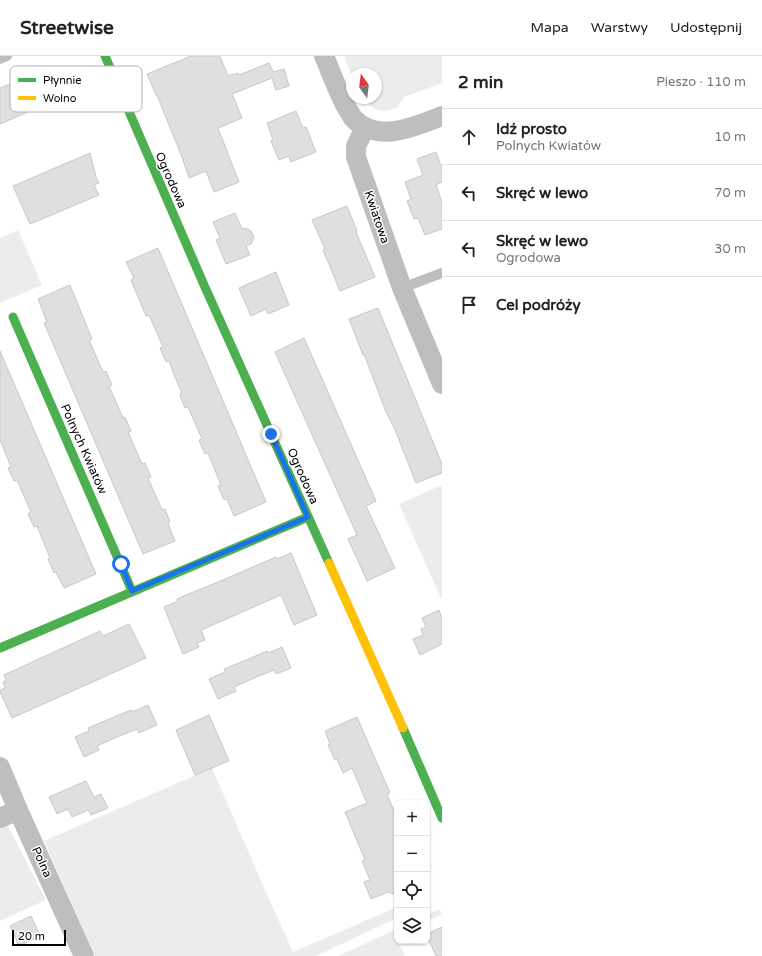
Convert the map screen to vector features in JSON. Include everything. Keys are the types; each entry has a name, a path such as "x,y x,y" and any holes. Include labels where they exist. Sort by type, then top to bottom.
{"street":[{"name":"Ogrodowa","path":"105,56 109,66"},
{"path":"324,56 344,103 352,117 365,128 378,131 393,131 414,126 442,116"},
{"name":"Ogrodowa","path":"129,112 180,230 375,664 442,818"},
{"name":"Kwiatowa","path":"365,128 356,146 356,157 402,288 442,384"},
{"name":"Polnych Kwiatów","path":"13,317 132,591"},
{"path":"0,648 308,517"},
{"name":"Polna","path":"0,767 84,956"},
{"path":"0,818 18,810"}],"lane":[{"path":"0,59 7,56"},
{"path":"402,288 442,273"}],"shaded area":[{"path":"344,56 442,56 442,83 404,97 398,107 387,111 382,111 368,104 382,104 382,68 349,68"},
{"path":"18,230 42,285 0,303 0,238"},
{"path":"442,485 442,598 441,598 399,504"},
{"path":"212,768 293,952 394,908 394,919 316,956 95,956 44,841"},
{"path":"7,824 46,900 0,921 0,828"},
{"path":"440,910 442,914 430,920 430,914"},
{"path":"394,930 394,944 399,944 405,956 338,956"}],"building":[{"path":"191,56 220,56 228,76 238,73 239,75 269,63 273,72 284,69 289,86 276,90 272,78 232,94 242,118 218,128 239,182 214,192 206,171 189,178 157,95 147,74"},
{"path":"10,84 10,112 28,112 0,124 0,88"},
{"path":"296,111 303,128 306,127 316,152 291,162 289,156 279,160 271,141 273,140 267,123"},
{"path":"436,152 442,168 442,182 436,185 442,202 442,229 425,235 418,218 414,219 407,201 411,199 405,182 423,175 417,159"},
{"path":"90,153 99,183 94,185 99,195 30,224 13,186"},
{"path":"347,206 375,277 340,291 323,250 325,249 312,220"},
{"path":"235,213 242,229 245,228 251,231 254,237 251,244 246,246 250,255 226,264 216,240 220,238 213,222"},
{"path":"158,248 266,502 234,516 227,499 224,500 218,486 221,485 208,453 205,454 199,440 202,439 188,407 185,408 182,401 180,394 182,393 169,361 166,362 160,348 163,347 149,315 146,316 131,280 134,278 126,262"},
{"path":"276,272 289,305 268,314 266,309 251,316 239,288"},
{"path":"70,285 92,339 89,340 103,372 106,371 112,385 109,386 123,418 125,417 131,431 128,432 142,464 145,463 151,477 148,478 162,510 165,509 170,522 168,524 175,541 143,554 44,323 47,322 38,299"},
{"path":"378,308 442,464 442,473 416,483 349,319"},
{"path":"304,338 376,501 366,506 395,568 367,581 348,539 357,535 275,352"},
{"path":"0,351 96,574 64,588 56,572 54,573 48,559 50,558 37,526 34,527 28,514 31,512 17,480 14,481 8,468 11,467 0,440"},
{"path":"291,553 317,615 294,625 281,595 201,630 205,640 197,643 199,647 183,654 164,607 178,601 177,599 186,595 276,557 277,559"},
{"path":"439,610 442,619 442,644 420,655 413,639 423,635 421,629 426,627 422,618"},
{"path":"129,624 146,658 12,718 0,692 0,690 5,688 3,682 6,680 4,675 100,631 103,636"},
{"path":"282,647 291,668 276,674 274,670 254,678 234,687 236,691 218,699 209,679 225,672 224,669 267,651 268,653"},
{"path":"148,705 157,725 139,733 137,729 117,737 97,746 99,750 84,757 75,737 89,731 88,728 131,710 132,712"},
{"path":"209,715 229,761 195,775 176,730"},
{"path":"357,717 390,793 387,794 394,812 394,894 388,892 371,899 364,882 370,880 362,861 365,860 345,812 367,803 352,768 343,773 337,759 335,760 328,745 330,744 325,731"},
{"path":"86,781 94,797 101,794 108,808 91,815 88,810 72,817 68,809 57,814 49,797"},
{"path":"31,916 40,936 19,946 10,926"},
{"path":"442,927 442,956 436,956 430,943 430,933"}],"traffic: fast":[{"path":"105,56 109,66"},
{"path":"129,112 204,285 329,563"},
{"path":"13,317 132,591"},
{"path":"0,648 308,517"},
{"path":"403,728 442,818"}],"traffic: slow":[{"path":"329,563 403,728"}],"route":[{"path":"121,564 132,591 308,517 271,434"}]}
